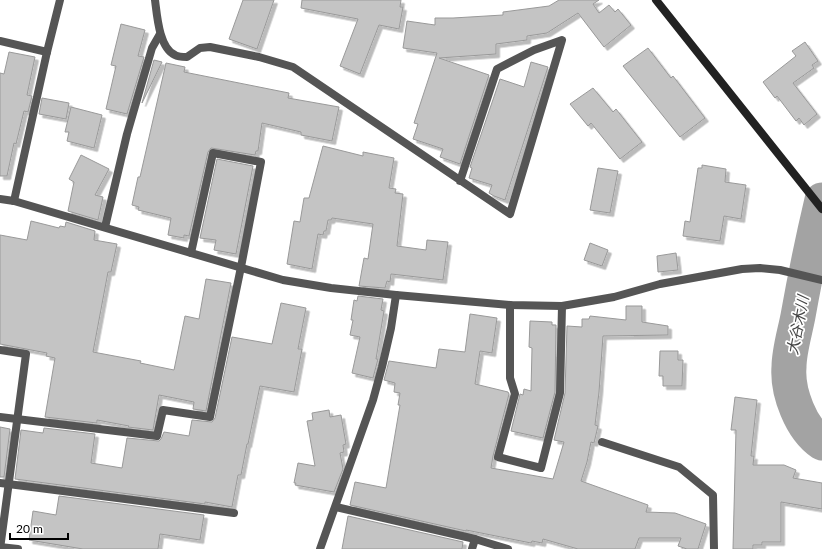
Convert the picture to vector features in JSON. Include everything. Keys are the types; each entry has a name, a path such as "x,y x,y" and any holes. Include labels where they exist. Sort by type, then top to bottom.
{"street":[{"path":"14,201 60,0"},
{"path":"155,0 160,34 168,50 175,56 187,57 200,48 210,47 259,57 293,68 460,181 510,214 562,40 534,50 497,69 460,181"},
{"path":"656,0 822,209"},
{"path":"105,227 127,134 152,48 160,34"},
{"path":"0,41 47,52"},
{"path":"0,417 157,436 163,410 210,417 261,162 213,153 191,253"},
{"path":"0,199 14,201 105,227 283,280 331,288 396,295 510,305 562,306 614,297 660,284 742,269 760,268 784,271 822,280"},
{"path":"320,549 336,507 372,400 391,328 396,295"},
{"path":"510,305 510,378 515,394 498,457 541,468 560,393 562,306"},
{"path":"0,350 26,354 10,484 0,547 18,549"},
{"path":"602,442 679,467 713,494 714,549"},
{"path":"0,483 234,513"},
{"path":"336,507 475,539 508,549"},
{"path":"472,549 475,539"}],"building":[{"path":"243,0 274,0 257,49 229,39"},
{"path":"302,0 401,0 400,7 403,7 399,29 379,25 360,74 340,66 358,19 301,8"},
{"path":"559,0 599,0 593,4 599,13 609,5 615,12 618,9 631,25 604,47 578,13 547,33 527,36 527,40 496,44 496,54 439,58 489,75 460,164 440,157 443,149 413,139 418,124 414,123 437,53 403,48 407,21 435,25 435,18 503,15 503,12 549,6"},
{"path":"121,24 145,30 138,56 144,57 127,114 106,109 116,66 111,65"},
{"path":"805,42 818,61 812,65 814,68 793,83 817,114 804,125 799,118 796,121 777,96 775,98 763,82 796,56 792,51"},
{"path":"648,48 671,78 673,76 705,118 680,137 623,66"},
{"path":"9,52 35,57 27,95 32,96 28,112 24,111 16,144 14,143 7,176 0,176 0,73 4,74"},
{"path":"154,60 162,62 142,103"},
{"path":"531,62 548,67 505,200 489,193 492,185 469,178 472,168 470,167 500,79 524,87"},
{"path":"166,63 185,67 184,72 289,93 288,98 339,107 332,141 301,135 301,132 262,123 258,151 256,151 255,155 211,148 208,152 189,236 184,235 184,238 168,235 171,218 138,210 139,207 132,205 138,177 140,177"},
{"path":"593,88 613,112 616,109 642,142 620,159 591,123 588,126 570,104"},
{"path":"42,98 69,103 66,119 39,114"},
{"path":"71,107 102,115 94,148 67,141 69,132 65,132"},
{"path":"323,146 363,156 363,152 394,158 389,188 396,189 395,193 403,194 397,246 426,250 427,240 448,242 443,280 391,274 390,282 387,281 385,288 359,286 364,258 368,259 373,224 332,218 331,220 328,220 326,231 324,231 323,235 318,234 312,269 287,264 294,221 300,222 304,198 309,198"},
{"path":"81,155 109,169 95,195 103,197 98,220 68,211 74,182 69,179"},
{"path":"217,159 253,166 236,254 214,250 216,240 200,238"},
{"path":"702,165 726,169 725,182 746,185 741,219 724,216 720,241 683,236 685,221 690,222 698,168 702,168"},
{"path":"598,168 618,171 610,213 590,210"},
{"path":"31,221 59,228 60,226 65,227 66,222 95,231 94,240 117,244 111,272 108,272 93,352 141,361 140,363 174,370 185,316 199,319 206,279 231,283 206,411 193,409 194,402 159,395 153,430 128,427 129,426 97,420 97,423 45,417 55,358 46,356 47,353 0,344 0,235 27,240"},
{"path":"590,243 608,250 602,266 584,260"},
{"path":"676,253 678,270 658,272 657,256"},
{"path":"358,296 383,299 381,310 384,311 376,359 378,359 373,378 352,373 360,337 350,335 353,320 351,320 354,300 357,301"},
{"path":"281,303 306,308 298,349 302,349 294,392 260,386 241,475 238,475 232,507 205,502 205,504 15,479 21,430 43,433 44,428 95,434 91,463 122,468 127,438 159,441 164,432 189,436 192,420 212,422 215,418 232,337 272,344"},
{"path":"626,306 642,306 642,322 668,326 668,335 603,336 595,425 598,426 594,443 591,442 581,481 648,505 646,512 675,513 706,524 698,549 687,549 678,546 681,538 639,538 635,549 578,549 543,539 542,543 532,541 531,543 466,531 350,505 355,482 386,488 400,405 398,405 400,393 394,392 395,383 384,380 389,361 436,368 439,349 465,352 470,314 497,318 492,353 480,351 475,384 508,392 509,394 491,468 553,479 564,442 554,440 565,393 567,326 582,327 582,319 589,319 590,316 626,320"},
{"path":"530,321 552,322 552,325 556,325 555,392 543,438 511,431 520,394 523,395 524,389 531,391 532,348 529,347"},
{"path":"660,351 678,351 678,360 683,360 682,386 663,386 663,376 659,376"},
{"path":"735,397 757,400 751,456 754,456 753,465 784,465 796,470 793,478 822,483 822,509 781,502 781,542 762,542 762,545 753,545 753,549 733,549 736,430 731,430"},
{"path":"329,410 330,417 341,415 346,444 343,445 344,452 340,453 343,469 334,492 295,485 296,483 294,483 298,463 315,466 307,421 313,420 312,413"},
{"path":"0,427 10,429 4,477 0,477"},
{"path":"59,496 204,515 200,540 160,534 158,549 83,549 29,540 33,511 56,515"},
{"path":"348,516 463,542 462,549 342,549"}],"waterway":[{"name":"大谷木川","path":"822,200 789,361 790,387 797,409 808,429 814,437 822,443"}]}
